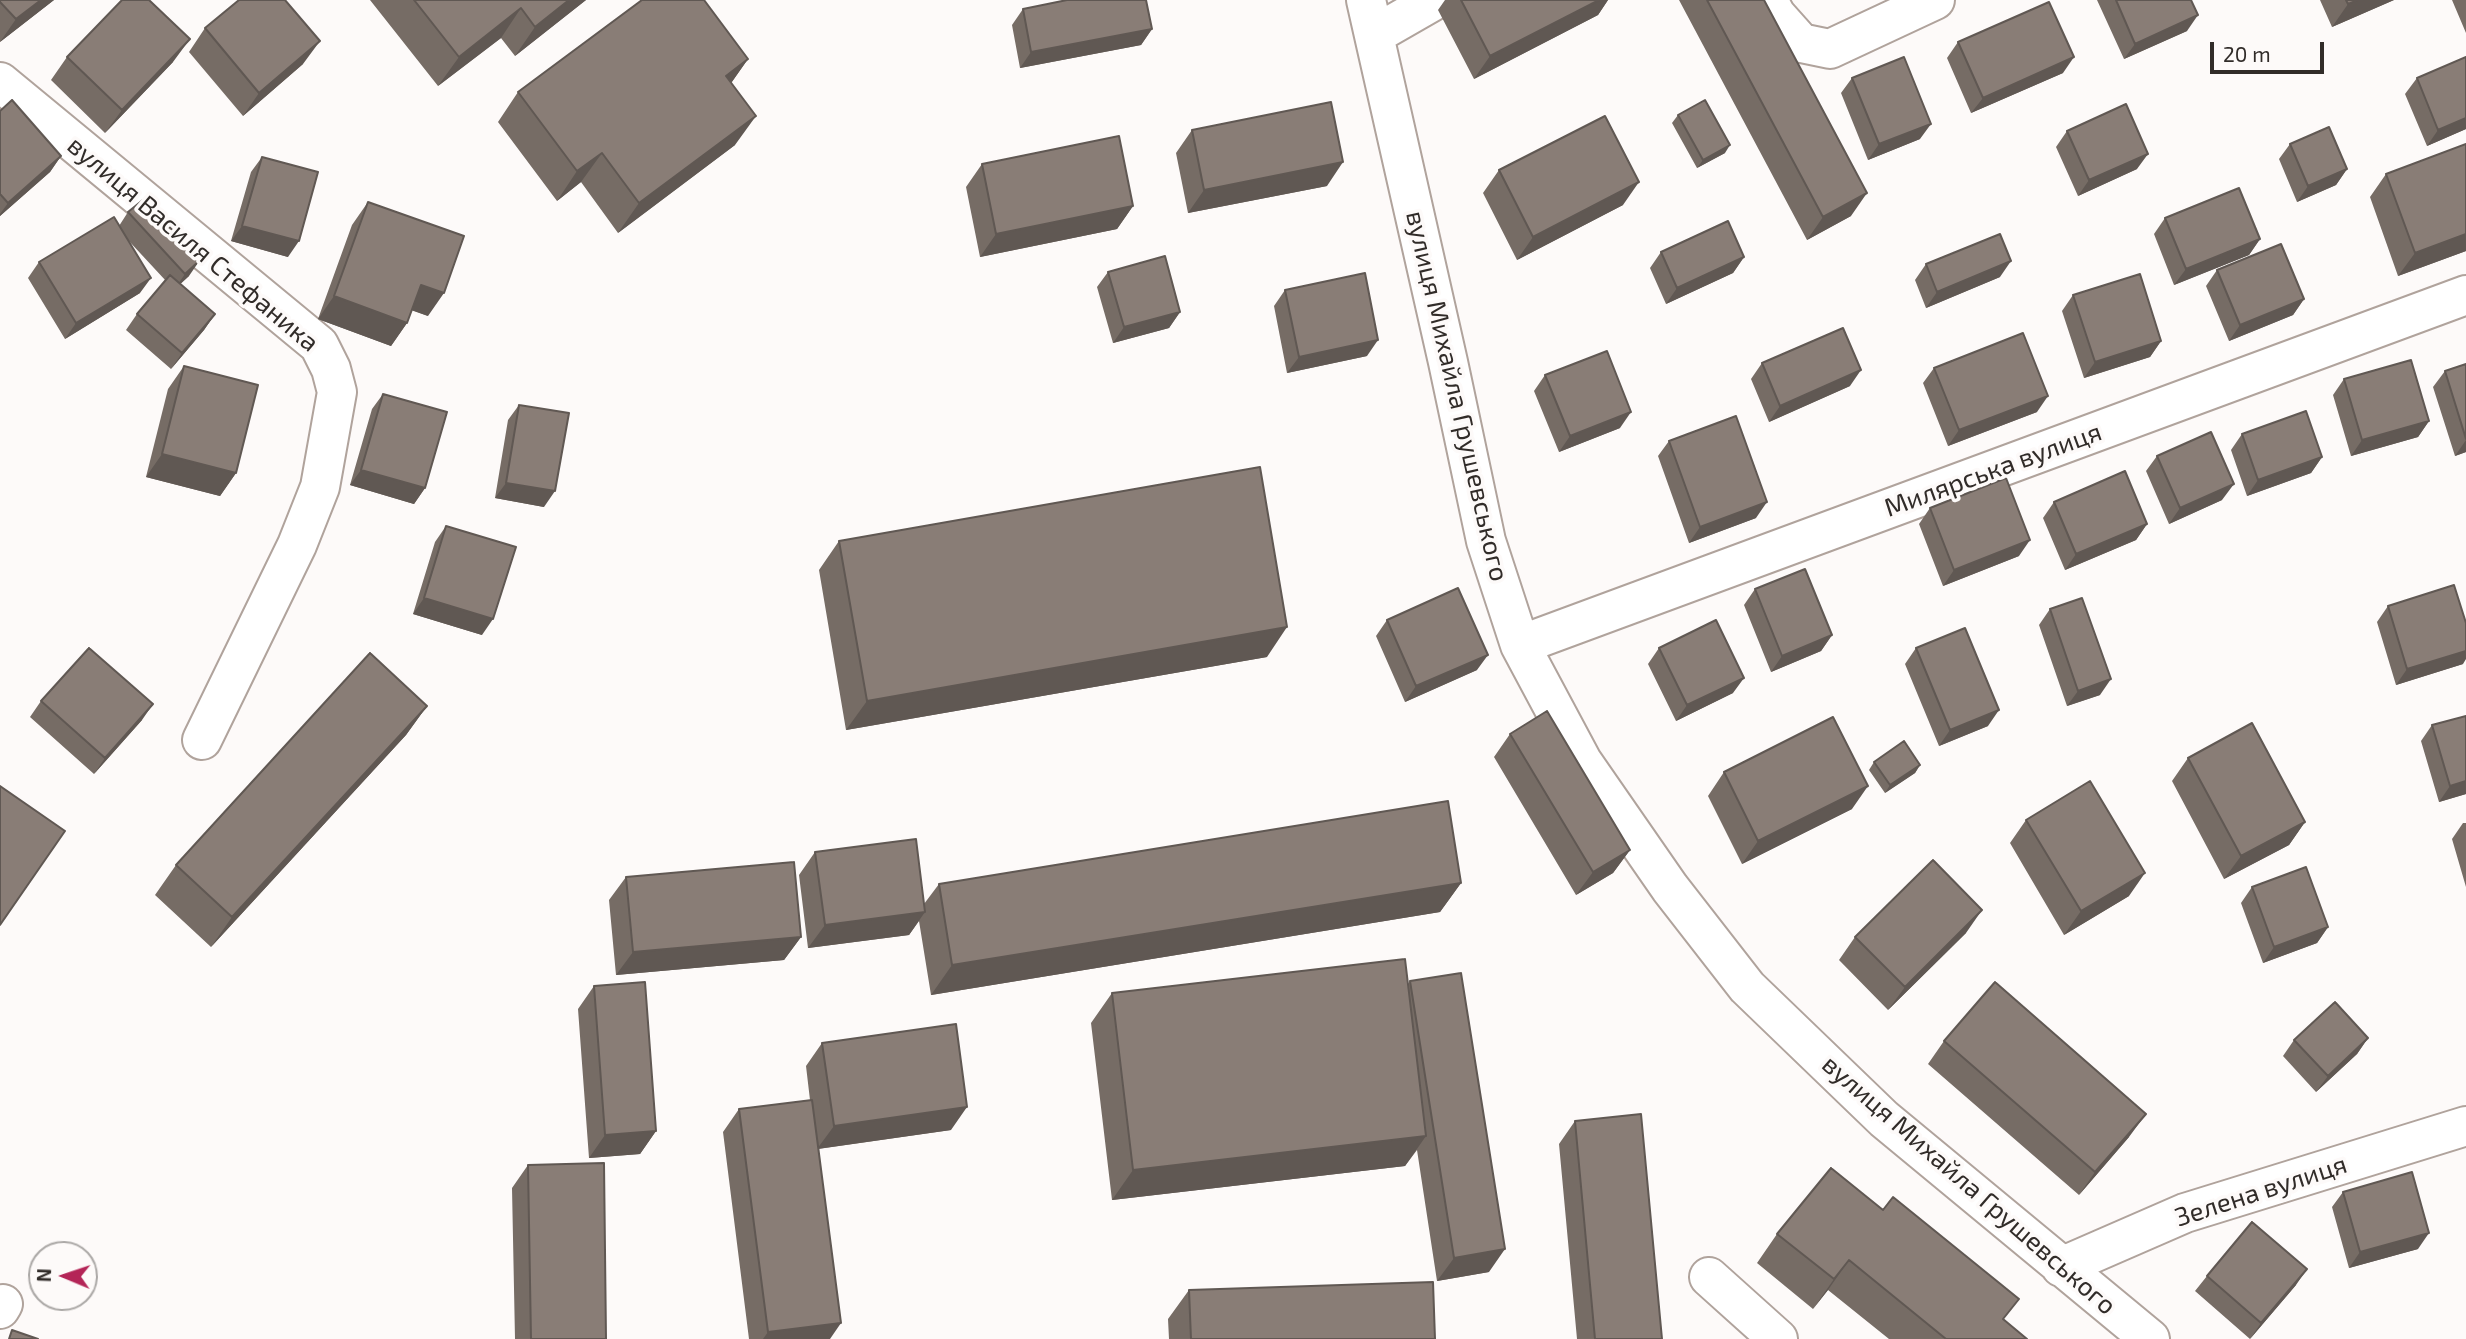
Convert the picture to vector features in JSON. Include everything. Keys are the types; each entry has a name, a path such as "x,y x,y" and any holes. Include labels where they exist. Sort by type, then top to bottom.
{"street":[{"path":"1370,17 1435,0"},
{"path":"1768,0 1776,15 1801,43 1830,49 1935,0"},
{"name":"вулиця Михайла Грушевського","path":"1370,17 1486,541 1520,645 1582,761 1670,888 1746,987 1884,1119 2150,1339"},
{"name":"вулиця Василя Стефаника","path":"0,82 319,345 331,369 337,392 320,487 297,545 202,740"},
{"name":"Милярська вулиця","path":"1520,645 2466,295"},
{"name":"Зелена вулиця","path":"2061,1267 2185,1213 2466,1126"},
{"path":"1709,1277 1778,1339"}],"building":[{"path":"0,0 41,0 16,19"},
{"path":"122,0 149,0 190,39 122,110 67,57"},
{"path":"239,0 285,0 320,41 259,93 205,28"},
{"path":"414,0 569,0 535,27 521,8 459,57"},
{"path":"642,0 704,0 748,59 726,76 756,116 639,203 602,153 577,171 518,92"},
{"path":"1067,0 1146,0 1152,29 1031,52 1023,9"},
{"path":"1461,0 1599,0 1490,56"},
{"path":"1707,0 1764,0 1867,193 1823,217"},
{"path":"2116,0 2191,0 2198,15 2135,44"},
{"path":"2049,2 2074,57 1983,98 1958,42"},
{"path":"1904,57 1931,124 1879,144 1852,78"},
{"path":"2466,57 2466,118 2438,130 2417,78"},
{"path":"12,100 61,156 8,203 0,194 0,111"},
{"path":"1705,100 1730,145 1703,160 1678,115"},
{"path":"1331,102 1343,162 1204,190 1192,130"},
{"path":"2126,104 2148,154 2089,180 2067,131"},
{"path":"1605,116 1639,182 1533,237 1499,170"},
{"path":"2329,127 2347,169 2308,186 2290,144"},
{"path":"1119,136 1133,206 996,234 982,164"},
{"path":"2466,144 2466,234 2415,253 2386,174"},
{"path":"262,157 318,172 299,241 242,226"},
{"path":"2239,188 2260,239 2186,269 2165,218"},
{"path":"144,199 200,260 185,274 128,212"},
{"path":"368,202 464,236 444,293 421,285 407,323 334,296"},
{"path":"114,217 151,278 76,323 39,262"},
{"path":"1728,221 1744,257 1677,288 1661,252"},
{"path":"2000,234 2011,261 1937,292 1926,264"},
{"path":"2281,244 2304,299 2240,325 2217,270"},
{"path":"1165,256 1180,312 1124,327 1108,272"},
{"path":"1365,273 1378,340 1299,357 1285,290"},
{"path":"2140,274 2161,341 2095,362 2073,295"},
{"path":"170,275 215,314 182,353 137,314"},
{"path":"1843,328 1861,370 1780,406 1762,363"},
{"path":"2023,333 2048,396 1959,430 1934,368"},
{"path":"1607,351 1631,412 1570,436 1545,375"},
{"path":"2411,360 2429,421 2362,440 2344,379"},
{"path":"2466,364 2466,439 2445,371"},
{"path":"184,366 258,385 236,473 162,454"},
{"path":"383,394 447,412 425,488 361,470"},
{"path":"519,405 569,413 555,491 506,483"},
{"path":"2306,411 2322,457 2258,480 2242,434"},
{"path":"1736,416 1767,502 1700,527 1669,441"},
{"path":"2211,432 2234,484 2180,508 2157,456"},
{"path":"1260,467 1287,627 867,701 839,541"},
{"path":"2125,471 2147,524 2076,554 2054,502"},
{"path":"2006,478 2030,540 1954,570 1930,508"},
{"path":"446,526 516,547 493,619 424,598"},
{"path":"1805,569 1832,635 1782,656 1755,589"},
{"path":"2454,585 2466,623 2466,651 2407,669 2388,606"},
{"path":"1458,588 1488,655 1416,686 1387,620"},
{"path":"2082,598 2111,679 2078,691 2050,609"},
{"path":"1716,620 1744,678 1687,705 1659,648"},
{"path":"1965,628 1999,710 1950,730 1916,648"},
{"path":"89,648 153,704 105,758 41,701"},
{"path":"370,653 427,706 232,917 176,865"},
{"path":"1547,711 1630,850 1593,872 1510,734"},
{"path":"2466,716 2466,781 2450,786 2432,725"},
{"path":"1833,717 1868,786 1758,841 1724,772"},
{"path":"2252,723 2305,822 2241,856 2188,758"},
{"path":"1904,741 1920,765 1890,785 1874,762"},
{"path":"2090,781 2145,873 2081,911 2026,820"},
{"path":"0,786 65,831 0,925"},
{"path":"1448,801 1461,883 952,965 939,884"},
{"path":"916,839 925,912 825,925 815,852"},
{"path":"1933,860 1982,910 1905,987 1855,937"},
{"path":"794,862 801,937 633,952 626,877"},
{"path":"2306,867 2328,927 2274,947 2252,887"},
{"path":"1405,959 1426,1136 1133,1170 1112,993"},
{"path":"1461,973 1505,1249 1454,1258 1410,981"},
{"path":"645,982 656,1131 605,1135 594,986"},
{"path":"1995,982 2146,1114 2095,1172 1944,1041"},
{"path":"2335,1002 2368,1038 2328,1076 2294,1040"},
{"path":"956,1024 967,1107 834,1126 822,1043"},
{"path":"812,1100 841,1323 768,1332 739,1109"},
{"path":"1641,1114 1662,1339 1595,1339 1575,1121"},
{"path":"604,1163 606,1339 531,1339 528,1165"},
{"path":"1831,1168 1883,1210 1893,1197 2019,1299 2003,1319 2027,1339 1946,1339 1849,1260 1834,1279 1777,1234"},
{"path":"2412,1172 2429,1233 2360,1252 2343,1192"},
{"path":"2252,1222 2307,1269 2261,1323 2207,1276"},
{"path":"1433,1282 1435,1339 1191,1339 1189,1290"},
{"path":"12,1330 38,1339 9,1339"}]}
